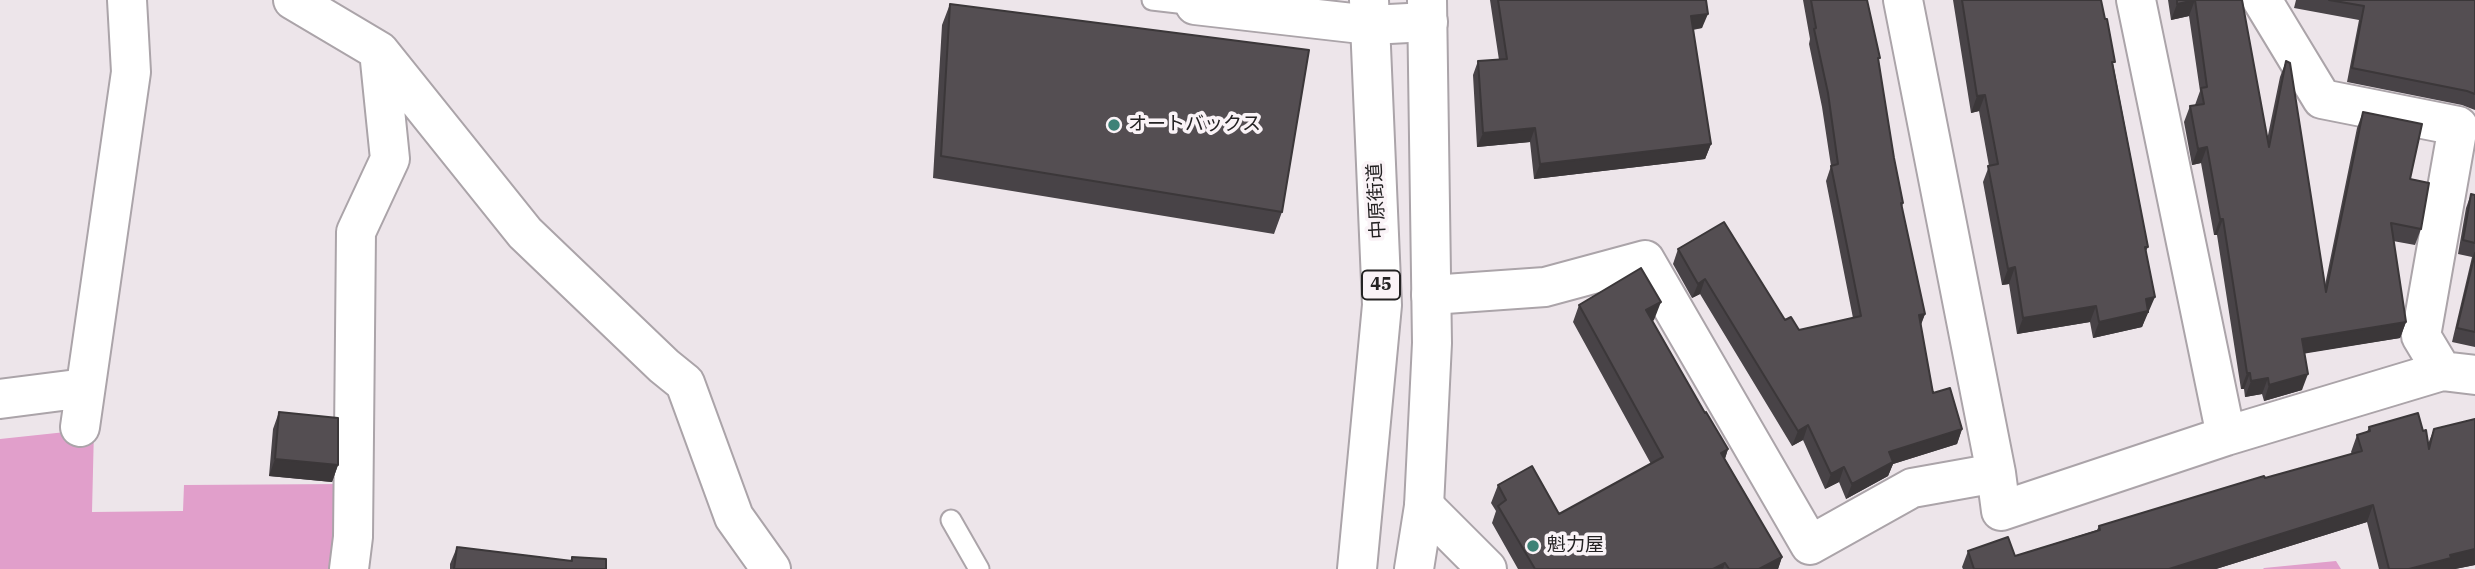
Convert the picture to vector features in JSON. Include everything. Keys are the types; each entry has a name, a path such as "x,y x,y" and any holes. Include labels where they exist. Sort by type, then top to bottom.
{"street":[{"path":"79,427 131,72 127,0"},
{"path":"292,0 379,51 525,233 685,383 734,517 771,569"},
{"path":"1903,0 1996,473 2001,511 2226,436 2458,373 2421,336 2458,126 2322,99 2262,0"},
{"path":"2136,0 2226,436"},
{"path":"1195,2 1369,12 1428,11 1432,343 1424,506 1414,569"},
{"name":"中原街道","path":"1357,569 1382,305 1369,12"},
{"path":"349,569 353,537 356,232 390,159 379,51"},
{"path":"1431,295 1545,287 1645,260 1811,545 1912,488 1996,473"},
{"path":"0,399 85,388"},
{"path":"1424,506 1487,569"}],"lane":[{"path":"1152,0 1195,2"},
{"path":"951,520 979,569"}],"shaded area":[{"path":"94,429 92,512 183,511 184,485 343,484 335,569 0,569 0,439"},
{"path":"2336,561 2341,569 2263,569 2264,568"}],"building":[{"path":"1498,0 1706,0 1708,14 1691,16 1711,144 1540,164 1535,128 1483,133 1478,61 1507,59"},
{"path":"1811,0 1867,0 1880,58 1901,203 1925,314 1919,315 1933,393 1950,388 1962,429 1889,452 1893,462 1852,484 1844,467 1831,474 1808,425 1798,431 1705,279 1698,284 1678,249 1724,222 1785,320 1791,317 1799,330 1861,316 1831,166 1838,164"},
{"path":"1962,0 2101,0 2107,19 2115,62 2112,62 2148,247 2145,247 2155,297 2146,299 2148,311 2099,322 2096,306 2023,318 2015,267 2008,269 1988,166 1998,164 1985,95 1977,96"},
{"path":"2177,0 2195,0 2177,4"},
{"path":"2195,0 2242,0 2269,147 2286,61 2290,63 2326,292 2363,112 2422,124 2410,179 2429,183 2421,229 2391,223 2406,322 2302,339 2308,374 2269,385 2268,378 2251,381 2250,373 2247,373 2223,219 2220,219 2207,147 2198,149 2190,106 2204,104 2201,88 2207,87"},
{"path":"2329,0 2475,0 2475,94 2352,68 2364,6"},
{"name":"オートバックス","path":"950,4 1309,50 1282,212 941,156"},
{"path":"2471,194 2475,195 2475,243 2463,240"},
{"path":"2475,253 2475,332 2457,328"},
{"path":"1641,268 1661,302 1646,310 1728,449 1721,453 1782,557 1759,569 1729,569 1725,563 1713,569 1535,569 1498,506 1506,500 1498,485 1532,466 1559,514 1663,457 1579,305"},
{"path":"279,412 338,418 338,465 275,459"},
{"path":"2418,413 2423,431 2426,430 2429,449 2434,429 2475,419 2475,549 2450,555 2451,558 2409,569 2389,569 2373,505 2169,569 1974,569 1968,551 2008,537 2015,556 2100,530 2099,526 2264,476 2265,478 2362,451 2357,435 2370,431 2369,427"},
{"path":"457,547 572,561 572,557 606,559 606,569 454,569"}],"place":[{"name":"オートバックス","path":"1114,125"},
{"name":"魁力屋","path":"1533,546"}]}
